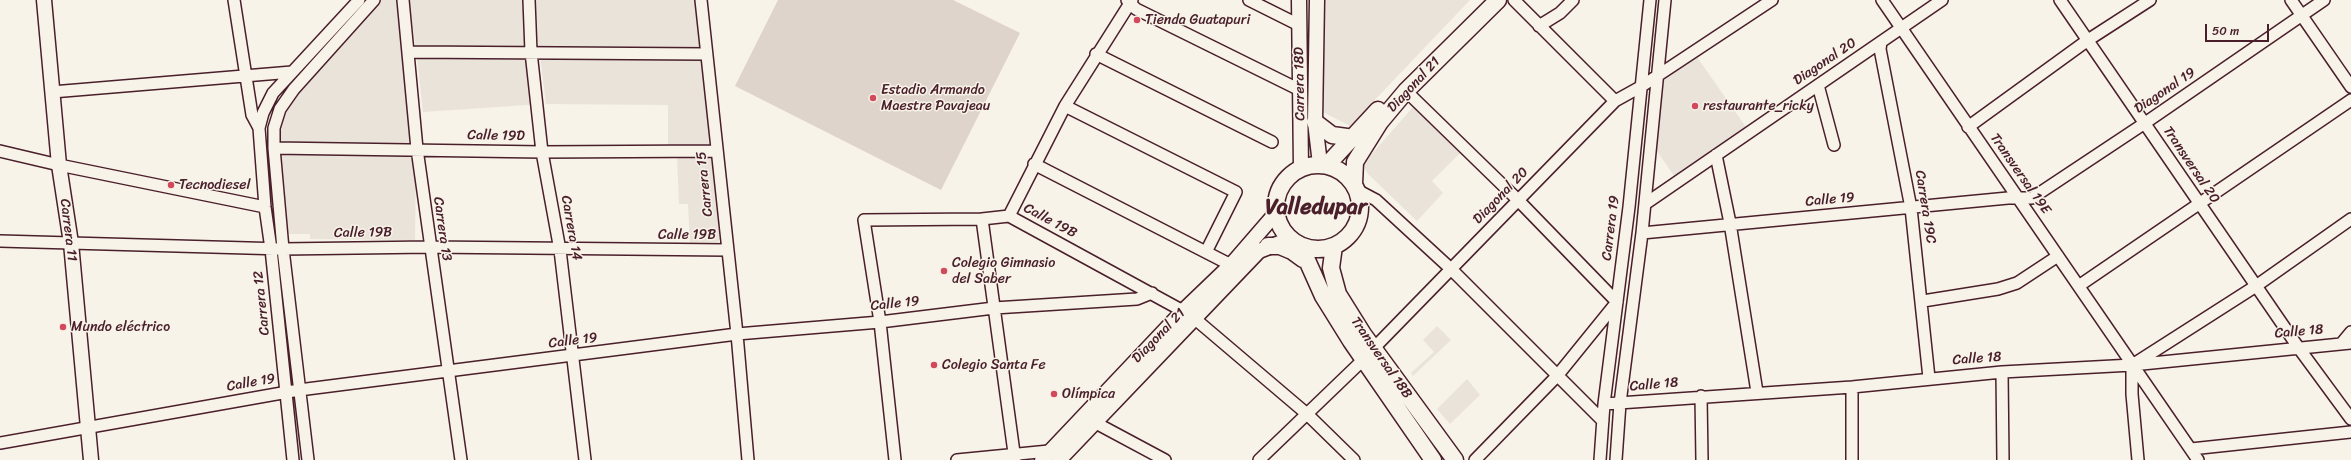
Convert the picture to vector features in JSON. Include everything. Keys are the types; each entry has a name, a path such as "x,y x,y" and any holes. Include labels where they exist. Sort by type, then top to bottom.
{"highway":[{"name":"Diagonal 21","path":"1323,164 1354,138 1400,84 1482,0"},
{"name":"Diagonal 21","path":"1356,187 1355,162 1380,122 1406,91 1498,0"},
{"path":"1315,122 1332,135 1354,138"},
{"path":"1323,164 1342,172 1356,187 1360,212 1358,223 1344,241 1334,246 1313,249 1299,244 1282,230 1276,213 1276,202 1281,186 1291,173 1301,168 1323,164"},
{"name":"Transversal 18B","path":"1299,244 1323,296 1455,460"},
{"path":"1268,246 1280,246 1292,251 1302,258 1310,269"},
{"name":"Transversal 18B","path":"1334,246 1332,268 1338,294 1369,354 1433,460"}],"main road":[{"name":"Carrera 11","path":"36,0 66,243 83,428 82,460"},
{"name":"Carrera 11","path":"44,0 52,92 56,164"},
{"name":"Carrera 18D","path":"1299,0 1301,168"},
{"name":"Carrera 18D","path":"1317,0 1315,122 1323,164"},
{"name":"Diagonal 21","path":"1050,457 1094,422 1276,213"},
{"name":"Diagonal 21","path":"1050,457 1189,314 1259,251 1268,246 1282,242 1299,244"},
{"name":"Carrera 11","path":"83,428 92,460"}],"street":[{"path":"234,0 244,75 252,115 259,128"},
{"path":"259,128 262,114 269,100 292,72 359,0"},
{"name":"Carrera 12","path":"308,460 283,249 274,148 275,122 283,104 317,61 374,0"},
{"name":"Carrera 13","path":"403,0 417,149 429,247 461,460"},
{"name":"Carrera 14","path":"530,0 531,52 542,152 560,250 585,460"},
{"name":"Carrera 15","path":"701,0 737,334 748,460"},
{"path":"1249,0 1299,25"},
{"path":"1514,0 1615,101"},
{"path":"1539,26 1560,13 1573,0"},
{"name":"Carrera 19","path":"1600,460 1604,404 1642,86 1650,0"},
{"path":"1616,460 1620,403 1642,233 1665,0"},
{"name":"Diagonal 20","path":"1259,460 1272,455 1307,414 1369,354 1615,101 1642,86 1772,0"},
{"name":"Transversal 19E","path":"1882,0 1968,127 2080,285 2132,365 2198,460"},
{"name":"Diagonal 20","path":"1645,204 1942,0"},
{"name":"Transversal 20","path":"2060,0 2298,347 2351,419"},
{"path":"1968,127 2088,40 2150,0"},
{"path":"2291,0 2351,88"},
{"name":"Diagonal 19","path":"2019,198 2032,198 2145,123 2324,0"},
{"path":"1009,216 1034,164 1065,106 1130,1 1136,9 1300,90"},
{"name":"Carrera 19C","path":"1881,42 1880,49 1911,208 1923,301 1929,378"},
{"path":"409,52 706,54"},
{"path":"1096,54 1272,142"},
{"path":"52,92 292,72"},
{"path":"1818,85 1834,145"},
{"path":"1406,91 1518,200 1617,302 1557,376 1475,460"},
{"path":"2080,285 2351,100"},
{"path":"1065,106 1236,192 1206,252"},
{"name":"Carrera 12","path":"259,128 265,207 271,249 292,460"},
{"name":"Calle 19D","path":"274,148 542,152 717,151"},
{"path":"0,151 265,207"},
{"path":"1716,155 1730,223 1757,392"},
{"path":"1034,164 1231,265"},
{"path":"1356,187 1376,200 1451,269 1603,421"},
{"name":"Calle 19","path":"1642,233 1730,223 2019,198"},
{"name":"Calle 19B","path":"880,322 864,220 982,219 1009,216 1189,314 1307,414 1354,460"},
{"path":"982,219 1014,457"},
{"path":"2138,460 2132,394 2132,365 2256,286 2351,219"},
{"name":"Calle 19B","path":"0,241 271,249 429,247 560,250 727,250"},
{"path":"1923,301 1998,289 2017,283 2058,256"},
{"name":"Calle 19","path":"0,443 299,390 737,334 880,322 994,308 1137,299 1152,293"},
{"path":"880,322 895,460"},
{"path":"2346,344 2351,332"},
{"name":"Calle 18","path":"1604,404 1757,392 1852,387 1929,378 2002,372 2132,365 2298,347 2346,344"},
{"path":"2002,372 2003,460"},
{"path":"1852,387 1852,460"},
{"path":"1701,396 1702,460"},
{"path":"1094,422 1161,459"},
{"path":"2191,449 2351,432"},
{"path":"957,460 1050,457"}],"shaded area":[{"path":"376,0 402,0 421,152 273,146 280,110"},
{"path":"409,0 524,0 532,46 416,50"},
{"path":"530,0 697,0 701,53 539,47"},
{"name":"Estadio Armando Maestre Pavajeau","path":"778,0 953,0 1020,33 941,190 735,86"},
{"path":"1320,0 1470,0 1350,126 1321,111"},
{"path":"536,54 542,104 423,112 417,57"},
{"path":"540,56 703,58 710,149 668,149 668,105 546,104"},
{"name":"restaurante_ricky","path":"1697,57 1746,127 1675,177 1654,147 1660,83"},
{"path":"1413,107 1460,153 1432,181 1443,193 1417,221 1368,174 1363,164"},
{"path":"277,153 416,154 415,240 310,239 310,234 277,234"},
{"path":"677,157 711,157 720,239 718,242 690,243 688,204 679,204"},
{"path":"1437,326 1451,340 1413,376 1411,373 1434,352 1423,340"},
{"path":"1467,379 1480,395 1450,424 1437,409"}],"place":[{"name":"Tienda Guatapuri","path":"1137,20"},
{"name":"Estadio Armando Maestre Pavajeau","path":"873,98"},
{"name":"restaurante_ricky","path":"1695,106"},
{"name":"Tecnodiesel","path":"171,185"},
{"name":"Colegio Gimnasio del Saber","path":"944,271"},
{"name":"Mundo eléctrico","path":"63,327"},
{"name":"Colegio Santa Fe","path":"934,365"},
{"name":"Olímpica","path":"1054,394"}],"district":[{"name":"Valledupar","path":"1316,208"}]}
